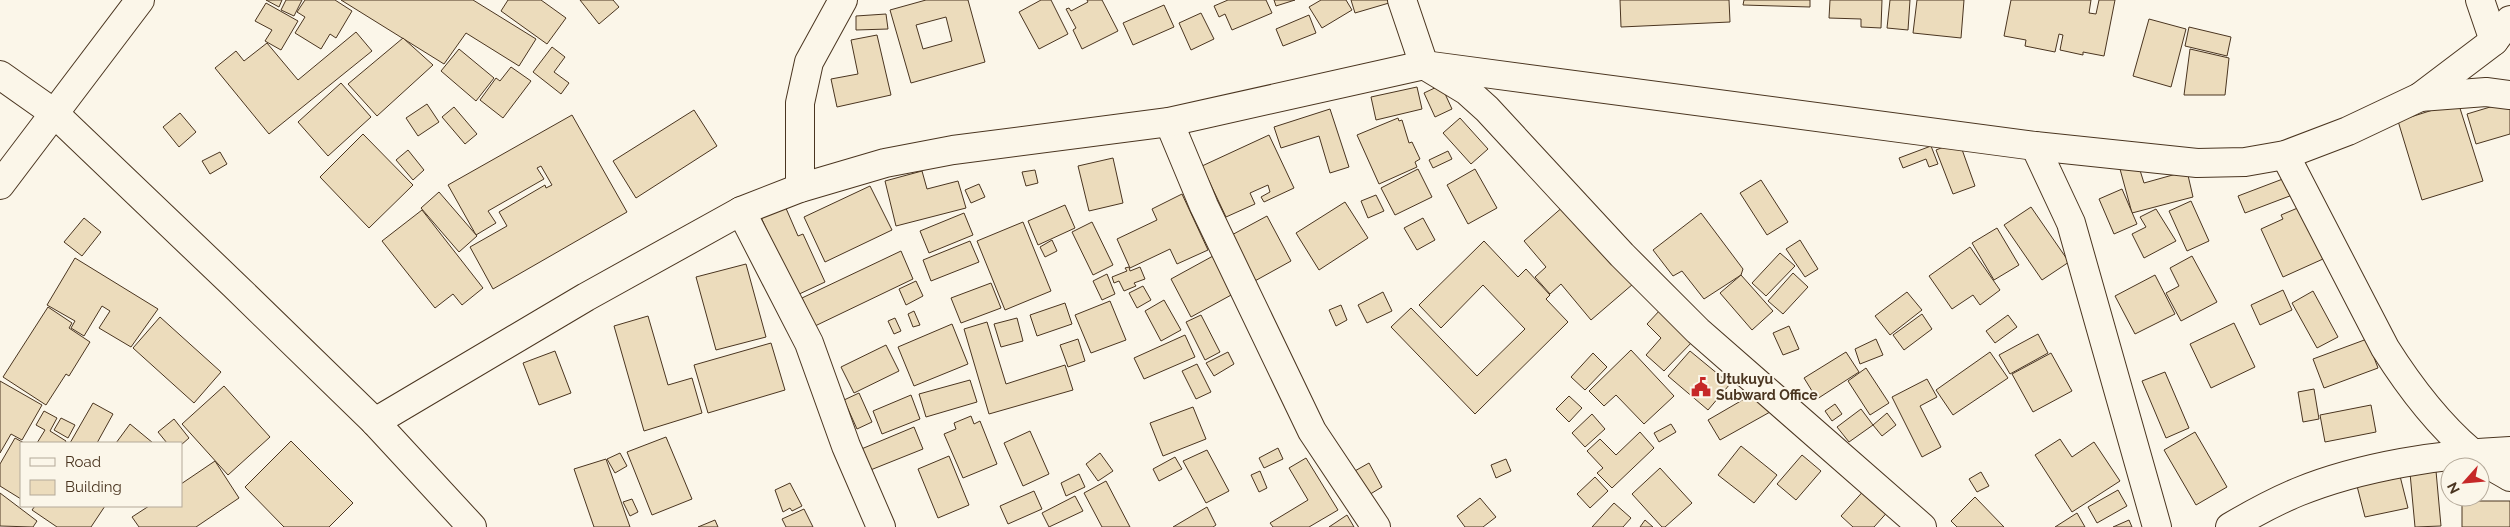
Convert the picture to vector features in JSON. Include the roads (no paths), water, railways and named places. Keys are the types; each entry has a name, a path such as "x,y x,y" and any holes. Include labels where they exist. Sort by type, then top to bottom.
{"main road":[{"path":"0,185 140,0"},
{"path":"800,188 800,103 810,62 843,0"},
{"path":"1402,0 1424,65 1467,92 1486,109 1622,255 1698,331 1922,527"},
{"path":"376,422 586,297 741,211 800,188 885,163 953,150 1169,122 1424,65 2035,146 2197,163 2244,162 2285,155 2348,131 2420,97 2502,30 2480,0"},
{"path":"0,75 54,113 376,422 472,527"},
{"path":"2420,97 2486,92 2510,94"},
{"path":"1169,122 1204,206 1303,414 1362,509 1376,527"},
{"path":"2035,146 2071,223 2158,527"},
{"path":"2285,155 2385,348 2402,375 2439,420 2472,453 2510,477"},
{"path":"741,211 809,342 846,446 881,527"},
{"path":"2230,527 2265,507 2299,492 2384,467 2472,453 2510,451"}],"place":[{"name":"Utukuyu Subward Office","path":"1701,387"}]}
